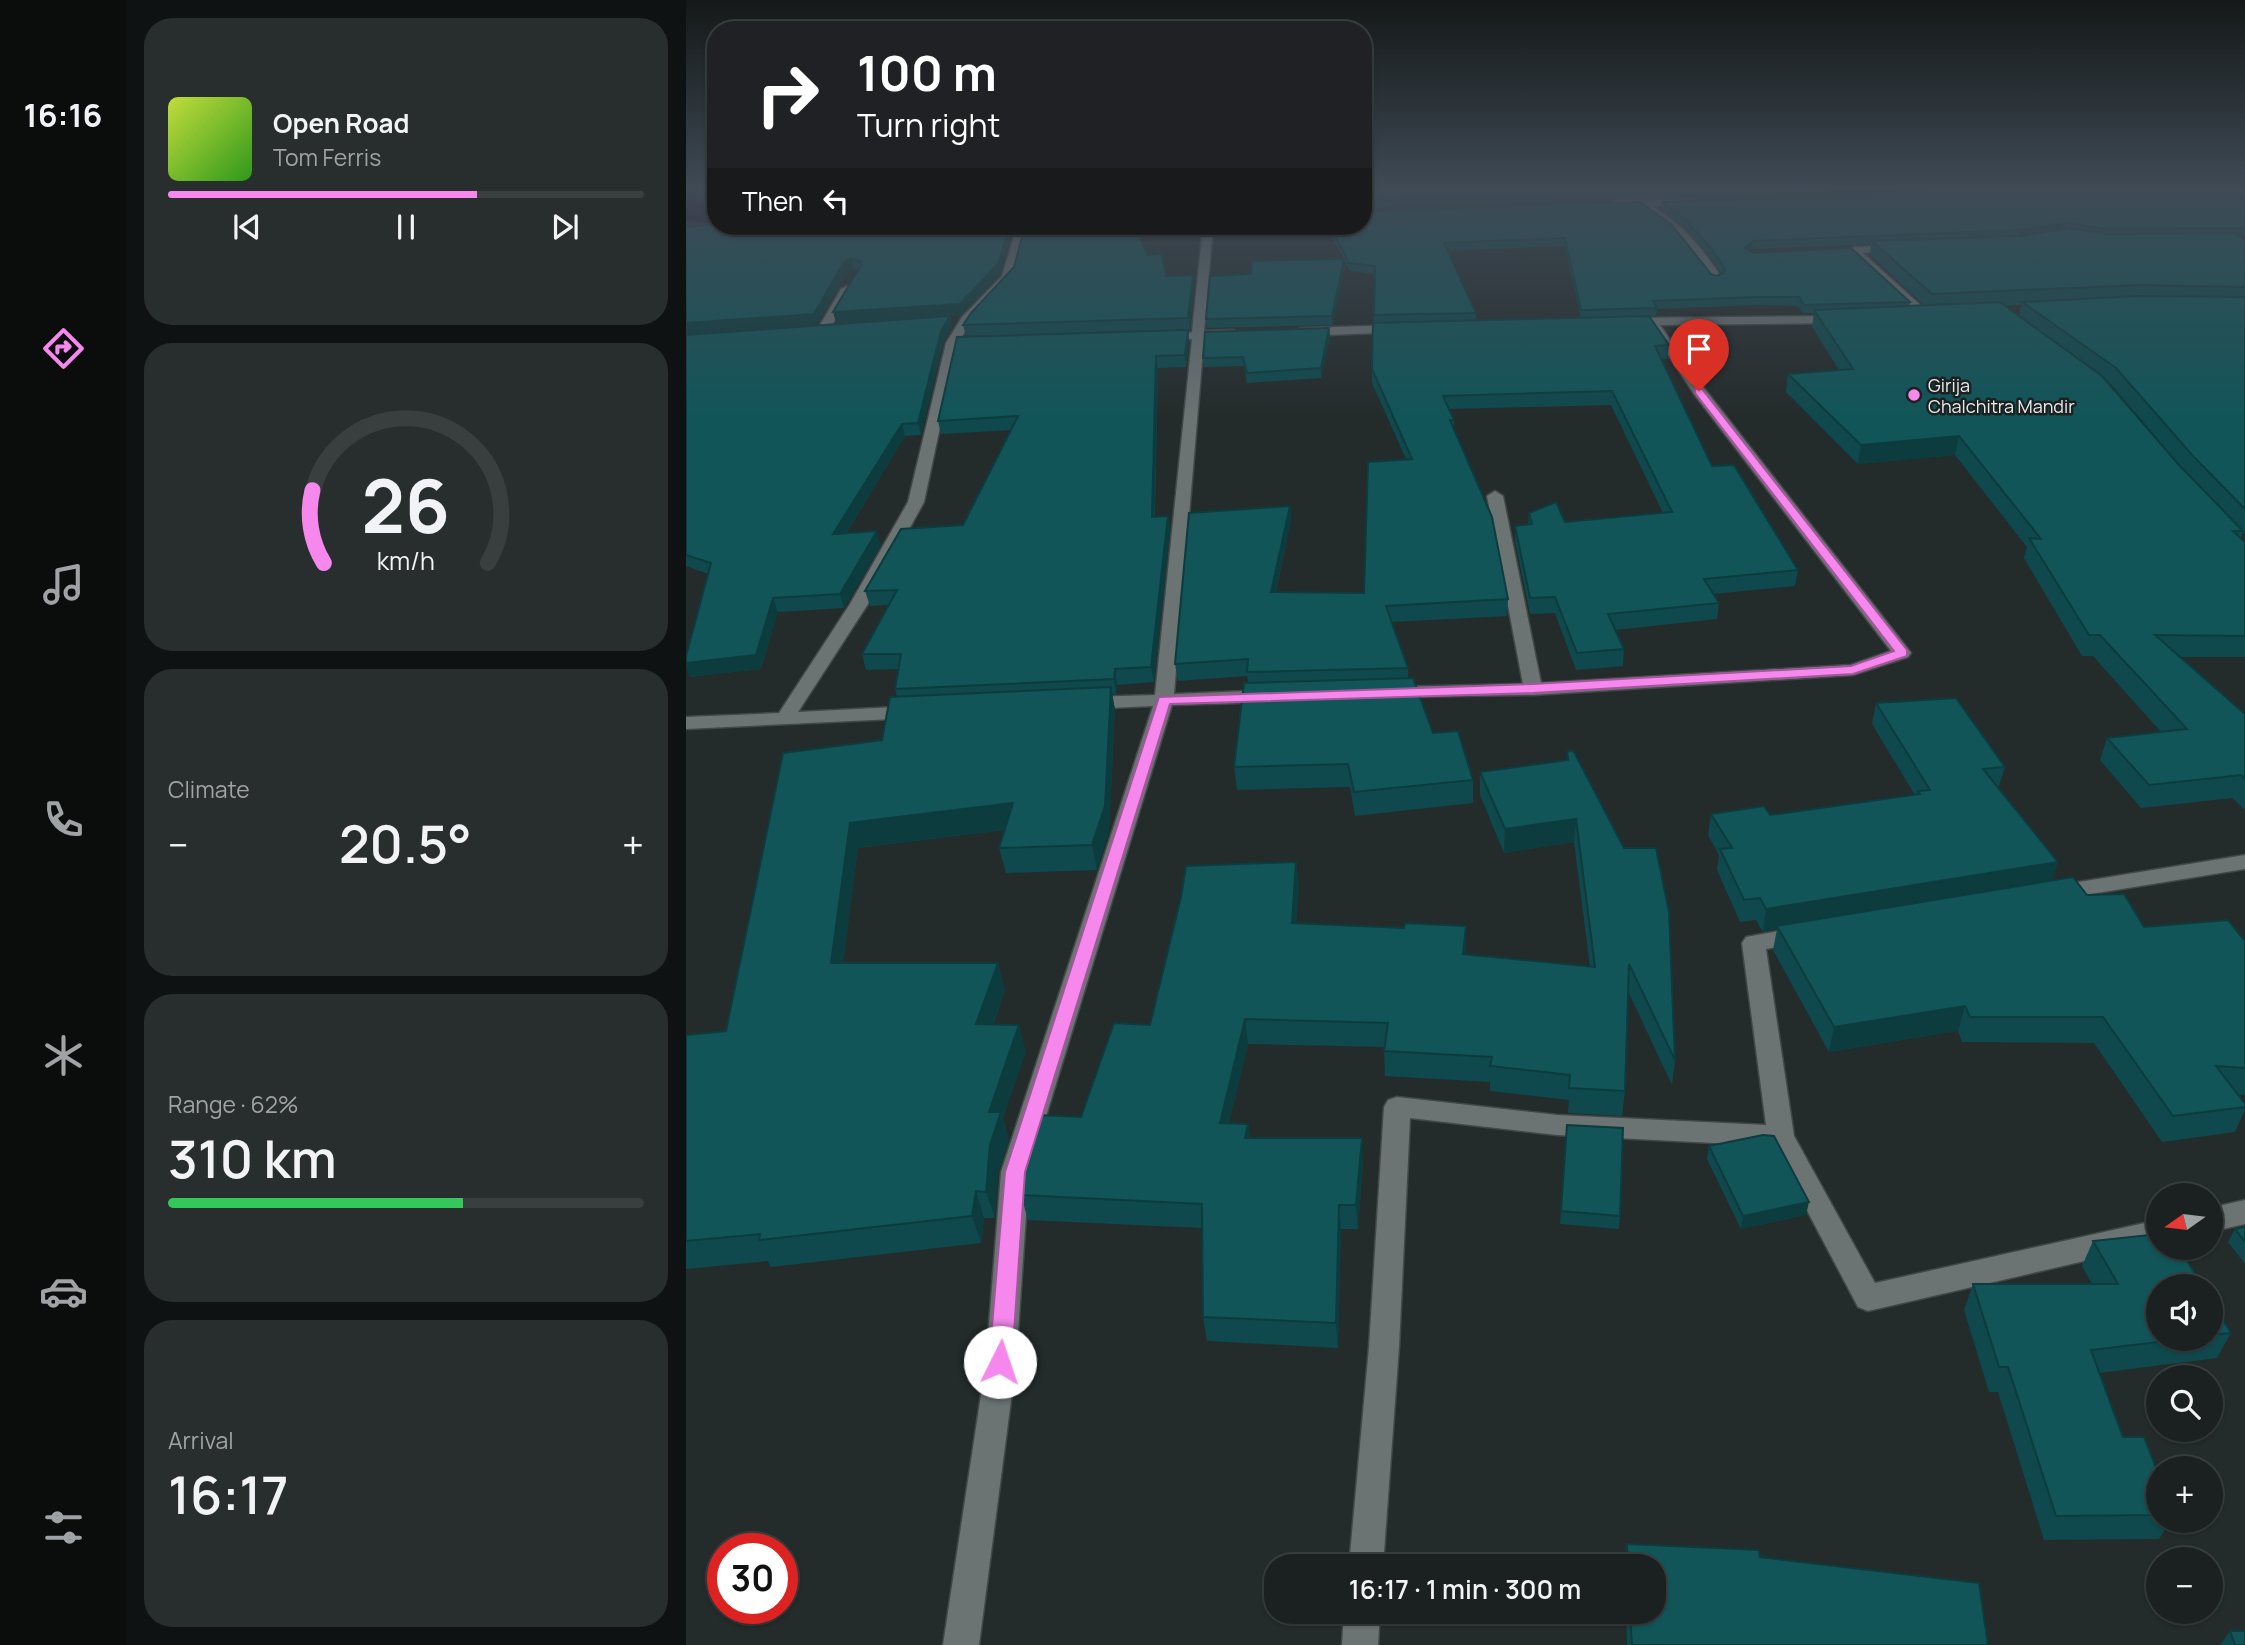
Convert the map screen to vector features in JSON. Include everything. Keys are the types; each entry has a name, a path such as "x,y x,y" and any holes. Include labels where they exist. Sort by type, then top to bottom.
{"street":[{"path":"785,718 859,604 916,502 959,343 960,321 1007,277 1011,265"},
{"path":"961,1645 1000,1362 1015,1172 1164,700 1204,265"},
{"path":"1708,265 1716,279"},
{"path":"1870,265 1925,316"},
{"path":"809,331 829,329 855,274"},
{"path":"1901,317 1950,315"},
{"path":"1610,323 1852,320"},
{"path":"1369,694 1533,688 1853,670 1902,653 1699,391 1652,322"},
{"path":"1281,333 1418,329"},
{"path":"1171,336 1253,334"},
{"path":"1494,496 1533,688"},
{"path":"1069,704 1287,696"},
{"path":"686,723 934,711"},
{"path":"2027,898 2245,862"},
{"path":"1822,932 1754,943 1781,1136 1868,1298 2146,1235"},
{"path":"1367,1554 1384,1348 1397,1107 1557,1125 1781,1136"},
{"path":"2223,1217 2245,1212"},
{"path":"1360,1645 1361,1624"}],"building":[{"path":"686,265 842,265 814,314 686,323"},
{"path":"861,265 997,265 960,304 833,312"},
{"path":"1015,265 1164,265 1166,276 1193,275 1188,318 963,325"},
{"path":"1252,265 1343,265 1332,316 1206,319 1210,276 1251,274"},
{"path":"1364,265 1454,265 1476,313 1374,315 1375,266"},
{"path":"1571,265 1704,265 1716,276 1724,273 1722,265 1869,265 1910,302 1804,305 1799,297 1758,297 1653,301 1657,308 1581,310"},
{"path":"1899,265 2245,265 2245,287 2139,285 1932,294"},
{"path":"2139,296 2245,297 2245,509 2193,456 2116,368 2022,302"},
{"path":"2000,302 2102,376 2179,465 2243,531 2233,531 2245,542 2245,636 2155,635 2245,714 2245,779 2241,775 2149,785 2107,738 2187,729 2100,635 2089,635 2029,538 2041,539 1959,436 1861,445 1788,374 1853,369 1814,310"},
{"path":"950,316 941,331 918,423 902,424 833,534 877,531 840,594 773,598 756,655 686,663 711,563 686,555 686,335"},
{"path":"1649,316 1669,345 1655,346 1712,466 1734,465 1798,570 1704,579 1719,603 1608,614 1624,649 1577,653 1555,597 1530,598 1515,526 1532,524 1529,513 1556,502 1565,522 1672,512 1612,391 1443,396 1454,420 1450,420 1492,517 1508,599 1386,606 1408,668 1247,672 1248,659 1175,664 1189,513 1290,506 1271,592 1364,593 1368,462 1412,459 1372,369 1373,323"},
{"path":"1329,328 1321,368 1247,373 1243,357 1203,358 1205,332"},
{"path":"1188,330 1185,355 1156,356 1152,517 1168,516 1151,667 1115,669 1114,679 895,689 901,654 862,654 897,590 865,591 901,529 963,525 1018,416 938,421 957,337"},
{"path":"1413,678 1433,733 1458,731 1473,780 1354,792 1348,764 1234,767 1244,683"},
{"path":"1111,687 1105,806 1092,845 999,848 1013,803 850,823 831,963 998,963 976,1024 1019,1025 989,1112 1001,1112 990,1145 986,1192 976,1191 972,1216 759,1240 760,1234 686,1241 686,1035 726,1031 783,753 882,740 890,697"},
{"path":"1956,698 2005,767 1983,769 2058,862 1766,909 1760,898 1744,900 1720,849 1732,848 1711,814 1764,806 1770,815 1920,794 1918,791 1930,790 1876,703"},
{"path":"1573,750 1624,848 1656,848 1669,912 1675,1060 1629,964 1625,1091 1569,1088 1570,1075 1490,1066 1492,1057 1384,1051 1388,1023 1245,1019 1220,1123 1248,1124 1245,1138 1362,1138 1356,1205 1339,1205 1336,1323 1203,1317 1202,1204 1021,1195 1025,1148 1035,1115 1081,1117 1114,1023 1150,1025 1186,866 1296,862 1292,923 1404,928 1405,923 1466,926 1463,954 1595,967 1576,819 1505,829 1480,772 1568,760 1567,752"},
{"path":"2073,877 2087,895 2124,894 2144,927 2228,920 2245,941 2245,1068 2216,1066 2245,1107 2173,1116 2103,1017 1970,1017 1965,1006 1834,1027 1777,926"},
{"path":"1567,1125 1623,1128 1620,1216 1561,1211"},
{"path":"1763,1135 1774,1136 1809,1202 1743,1216 1709,1146"},
{"path":"2245,1227 2245,1242 2235,1229"},
{"path":"2146,1235 2146,1260 2187,1260 2195,1274 2146,1274 2146,1343 2091,1350 2123,1437 2144,1437 2151,1456 2146,1456 2146,1515 2056,1516 2008,1367 1999,1367 1973,1284 2118,1284 2093,1241"},
{"path":"2223,1320 2231,1333 2223,1334"},
{"path":"1627,1544 1759,1550 1760,1557 1979,1583 1988,1645 1632,1645 1631,1624 1666,1624 1666,1554 1627,1554"},
{"path":"2230,1631 2245,1631 2245,1645 2235,1645"}],"place":[{"name":"Girija Chalchitra Mandir","path":"1914,395"}],"route":[{"path":"1000,1362 1015,1172 1164,700 1533,688 1853,670 1902,653 1699,391"}]}
